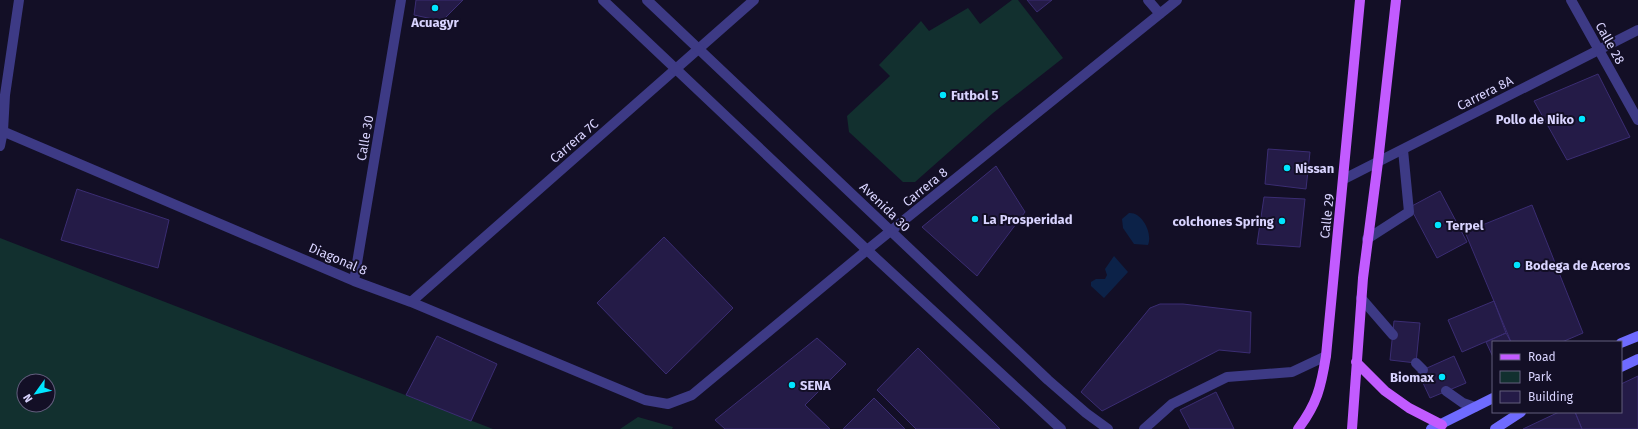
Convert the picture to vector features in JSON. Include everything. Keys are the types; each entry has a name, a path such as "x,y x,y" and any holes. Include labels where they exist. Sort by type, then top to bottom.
{"main road":[{"name":"Calle 29","path":"1298,429 1310,413 1321,385 1326,356 1360,0"},
{"path":"1352,429 1356,362 1367,239 1378,162 1396,0"},
{"path":"1622,343 1638,336"},
{"path":"1622,367 1638,360"},
{"path":"1356,362 1385,391 1409,408 1442,424"},
{"path":"1431,429 1492,398"},
{"path":"1495,429 1520,413"}],"street":[{"path":"0,146 5,95 19,0"},
{"name":"Calle 30","path":"354,281 401,0"},
{"path":"603,0 867,250 1061,429"},
{"name":"Avenida 30","path":"647,0 1048,380 1086,413 1108,429"},
{"name":"Carrera 7C","path":"411,302 754,0"},
{"path":"1148,0 1160,14"},
{"name":"Carrera 8","path":"668,404 692,395 891,230 1177,0"},
{"name":"Calle 28","path":"1571,0 1638,120"},
{"name":"Carrera 8A","path":"1344,180 1638,30"},
{"name":"Diagonal 8","path":"2,131 354,281 411,302 645,400 668,404"},
{"path":"1367,239 1409,212 1403,150"},
{"path":"1362,298 1393,335"},
{"path":"1144,429 1172,404 1227,377 1292,372 1326,356"},
{"path":"1446,391 1463,403 1475,407"}],"green space":[{"name":"Futbol 5","path":"1012,0 1018,0 1063,58 993,113 915,182 903,182 849,132 847,116 890,76 879,65 921,21 929,31 968,8 980,24"},
{"path":"0,238 493,429 0,429"},
{"path":"638,417 673,427 672,429 620,429"}],"water":[{"path":"1129,213 1138,216 1148,229 1148,245 1134,244 1123,228 1122,219"},
{"path":"1114,256 1128,272 1104,298 1091,286 1091,282 1096,279 1105,279 1107,275 1105,269"}],"building":[{"name":"Acuagyr","path":"416,0 463,0 442,21 414,15"},
{"path":"1027,0 1052,0 1037,12"},
{"name":"Pollo de Niko","path":"1598,74 1630,137 1567,160 1534,101"},
{"name":"Nissan","path":"1268,149 1310,152 1306,189 1265,184"},
{"name":"La Prosperidad","path":"996,166 1025,212 977,276 922,227"},
{"path":"77,189 169,220 158,268 61,240"},
{"name":"Terpel","path":"1440,191 1467,242 1437,258 1410,207"},
{"name":"colchones Spring","path":"1264,197 1305,199 1300,247 1257,244"},
{"name":"Bodega de Aceros","path":"1532,205 1583,333 1564,341 1511,341 1465,232"},
{"path":"664,237 733,308 666,374 597,303"},
{"path":"1494,301 1506,333 1462,352 1448,320"},
{"path":"1160,304 1183,304 1251,312 1250,353 1219,350 1102,411 1081,392 1150,308"},
{"name":"Biomax","path":"1394,321 1420,323 1416,363 1390,360"},
{"path":"1506,333 1510,341 1492,341 1492,355 1486,342"},
{"path":"437,336 497,364 471,421 406,395"},
{"name":"SENA","path":"817,338 846,364 805,405 830,429 725,429 715,420"},
{"path":"918,348 1000,429 916,429 877,390"},
{"name":"Biomax","path":"1454,356 1466,383 1430,398 1418,372"},
{"path":"1638,376 1638,429 1582,429 1575,413 1622,413 1622,384"},
{"path":"1216,392 1234,429 1190,429 1180,410"},
{"name":"SENA","path":"874,398 905,429 843,429"},
{"path":"1557,413 1575,413 1582,429 1523,429"}],"place":[{"name":"Acuagyr","path":"435,8"},
{"name":"Futbol 5","path":"943,95"},
{"name":"Pollo de Niko","path":"1582,119"},
{"name":"Nissan","path":"1287,168"},
{"name":"La Prosperidad","path":"975,219"},
{"name":"colchones Spring","path":"1282,221"},
{"name":"Terpel","path":"1438,225"},
{"name":"Bodega de Aceros","path":"1517,265"},
{"name":"Biomax","path":"1442,377"},
{"name":"SENA","path":"792,385"}]}
